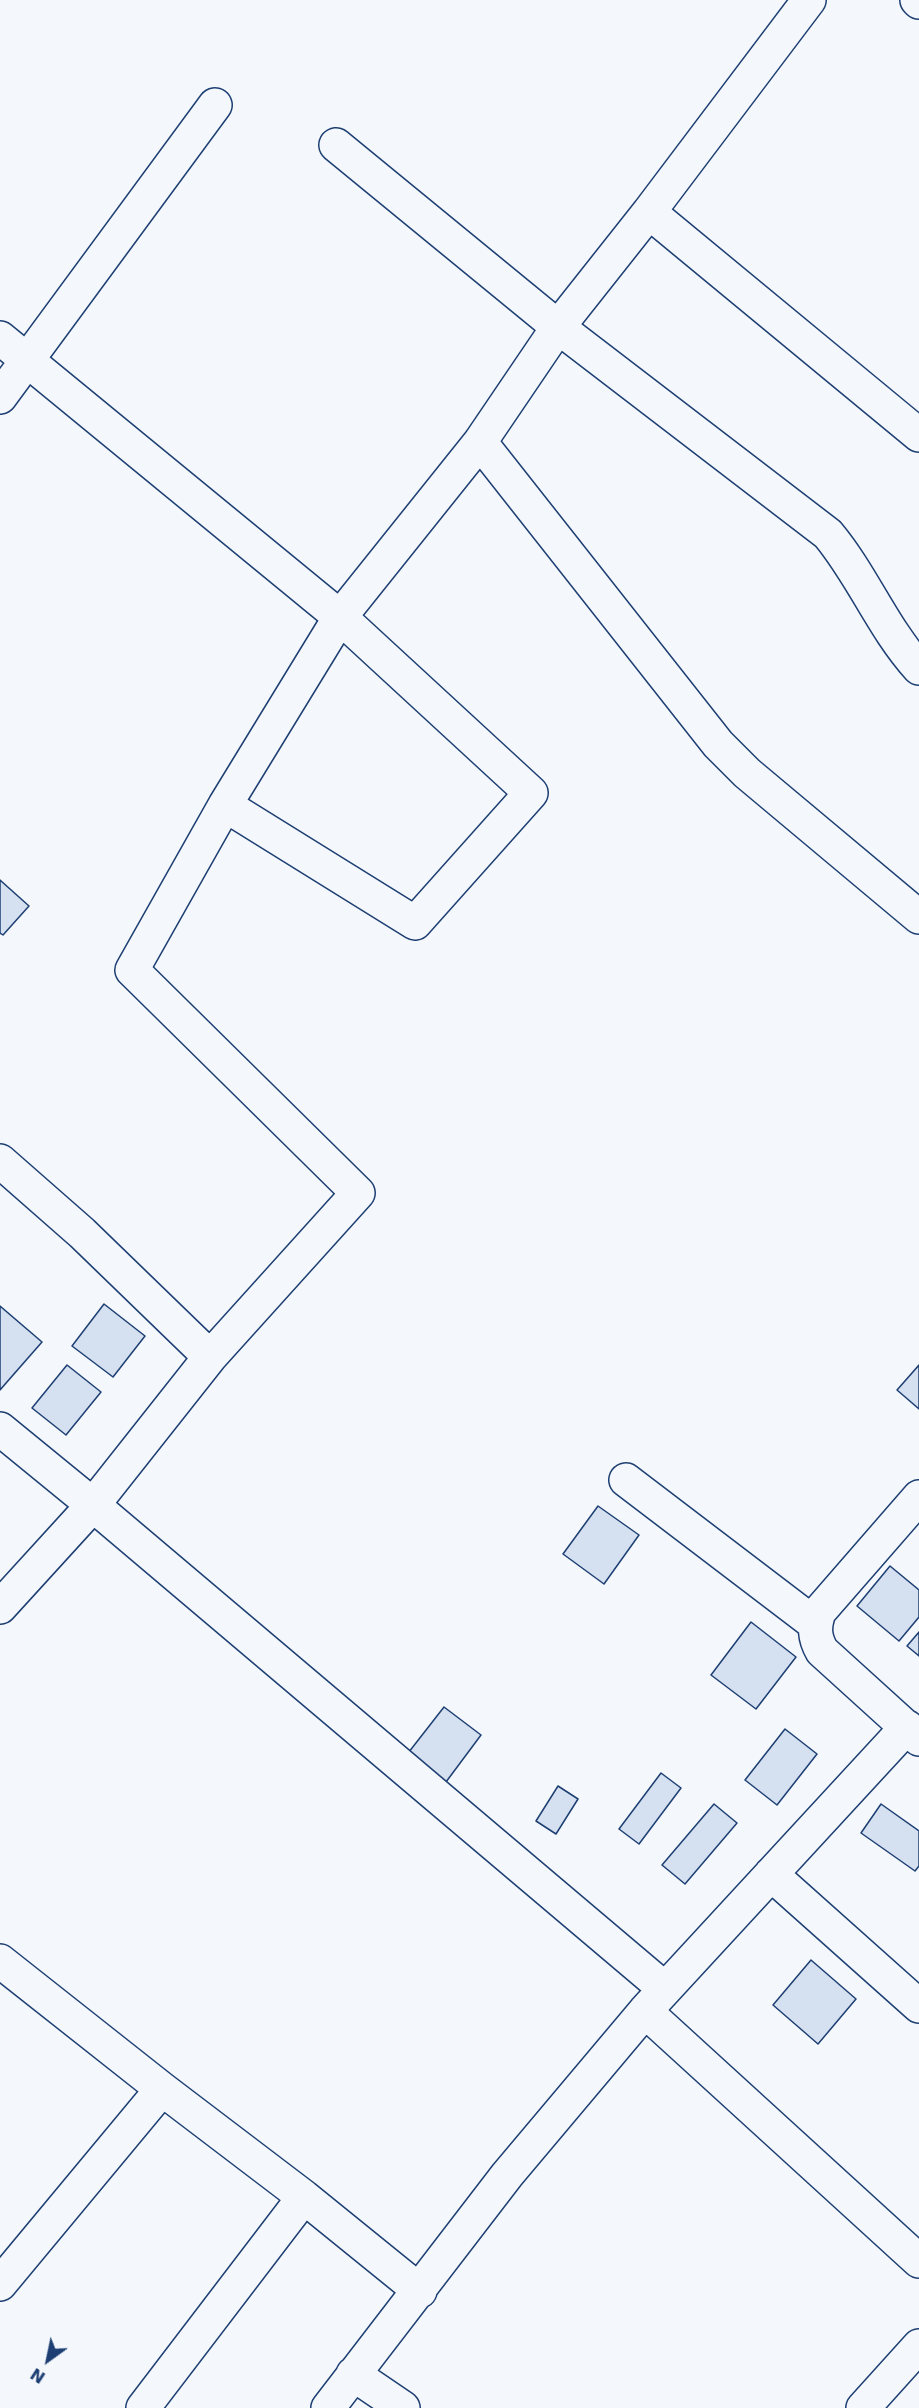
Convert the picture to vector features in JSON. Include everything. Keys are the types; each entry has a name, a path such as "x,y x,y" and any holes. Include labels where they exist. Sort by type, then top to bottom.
{"street":[{"path":"0,1607 93,1505 210,1358 358,1193 132,969 225,805 340,617 480,442 558,327 649,212 809,0"},
{"path":"0,397 215,105"},
{"path":"336,145 558,327 828,534 855,571 902,650 919,668"},
{"path":"649,212 919,435"},
{"path":"0,338 340,617 531,793 415,923 225,805"},
{"path":"480,442 718,744 747,773 919,917"},
{"path":"0,1161 82,1233 210,1358"},
{"path":"0,1429 93,1505 655,2000 919,2261"},
{"path":"626,1480 815,1624"},
{"path":"328,2408 507,2175 655,2000 771,1874 913,1733 822,1651 815,1640 815,1624 819,1612 919,1497"},
{"path":"771,1874 919,2006"},
{"path":"3,1970 304,2197 420,2291"},
{"path":"0,2284 162,2089"},
{"path":"143,2408 304,2197"},
{"path":"863,2408 919,2346"},
{"path":"353,2374 404,2408"}],"building":[{"path":"0,880 29,906 3,935 0,933"},
{"path":"104,1304 145,1336 113,1377 72,1346"},
{"path":"0,1306 42,1342 0,1390"},
{"path":"67,1365 101,1392 66,1435 32,1408"},
{"path":"919,1365 919,1409 897,1390"},
{"path":"598,1506 639,1535 604,1584 563,1554"},
{"path":"890,1566 919,1590 919,1617 899,1641 857,1606"},
{"path":"751,1622 796,1657 756,1709 711,1675"},
{"path":"919,1632 919,1656 907,1646"},
{"path":"444,1707 481,1735 443,1786 405,1757"},
{"path":"785,1729 817,1754 777,1805 745,1780"},
{"path":"661,1773 681,1788 639,1844 619,1829"},
{"path":"558,1786 578,1799 556,1834 536,1821"},
{"path":"714,1804 737,1823 685,1884 662,1865"},
{"path":"881,1804 919,1831 919,1866 915,1871 861,1833"},
{"path":"811,1960 856,1999 818,2044 773,2005"}]}
